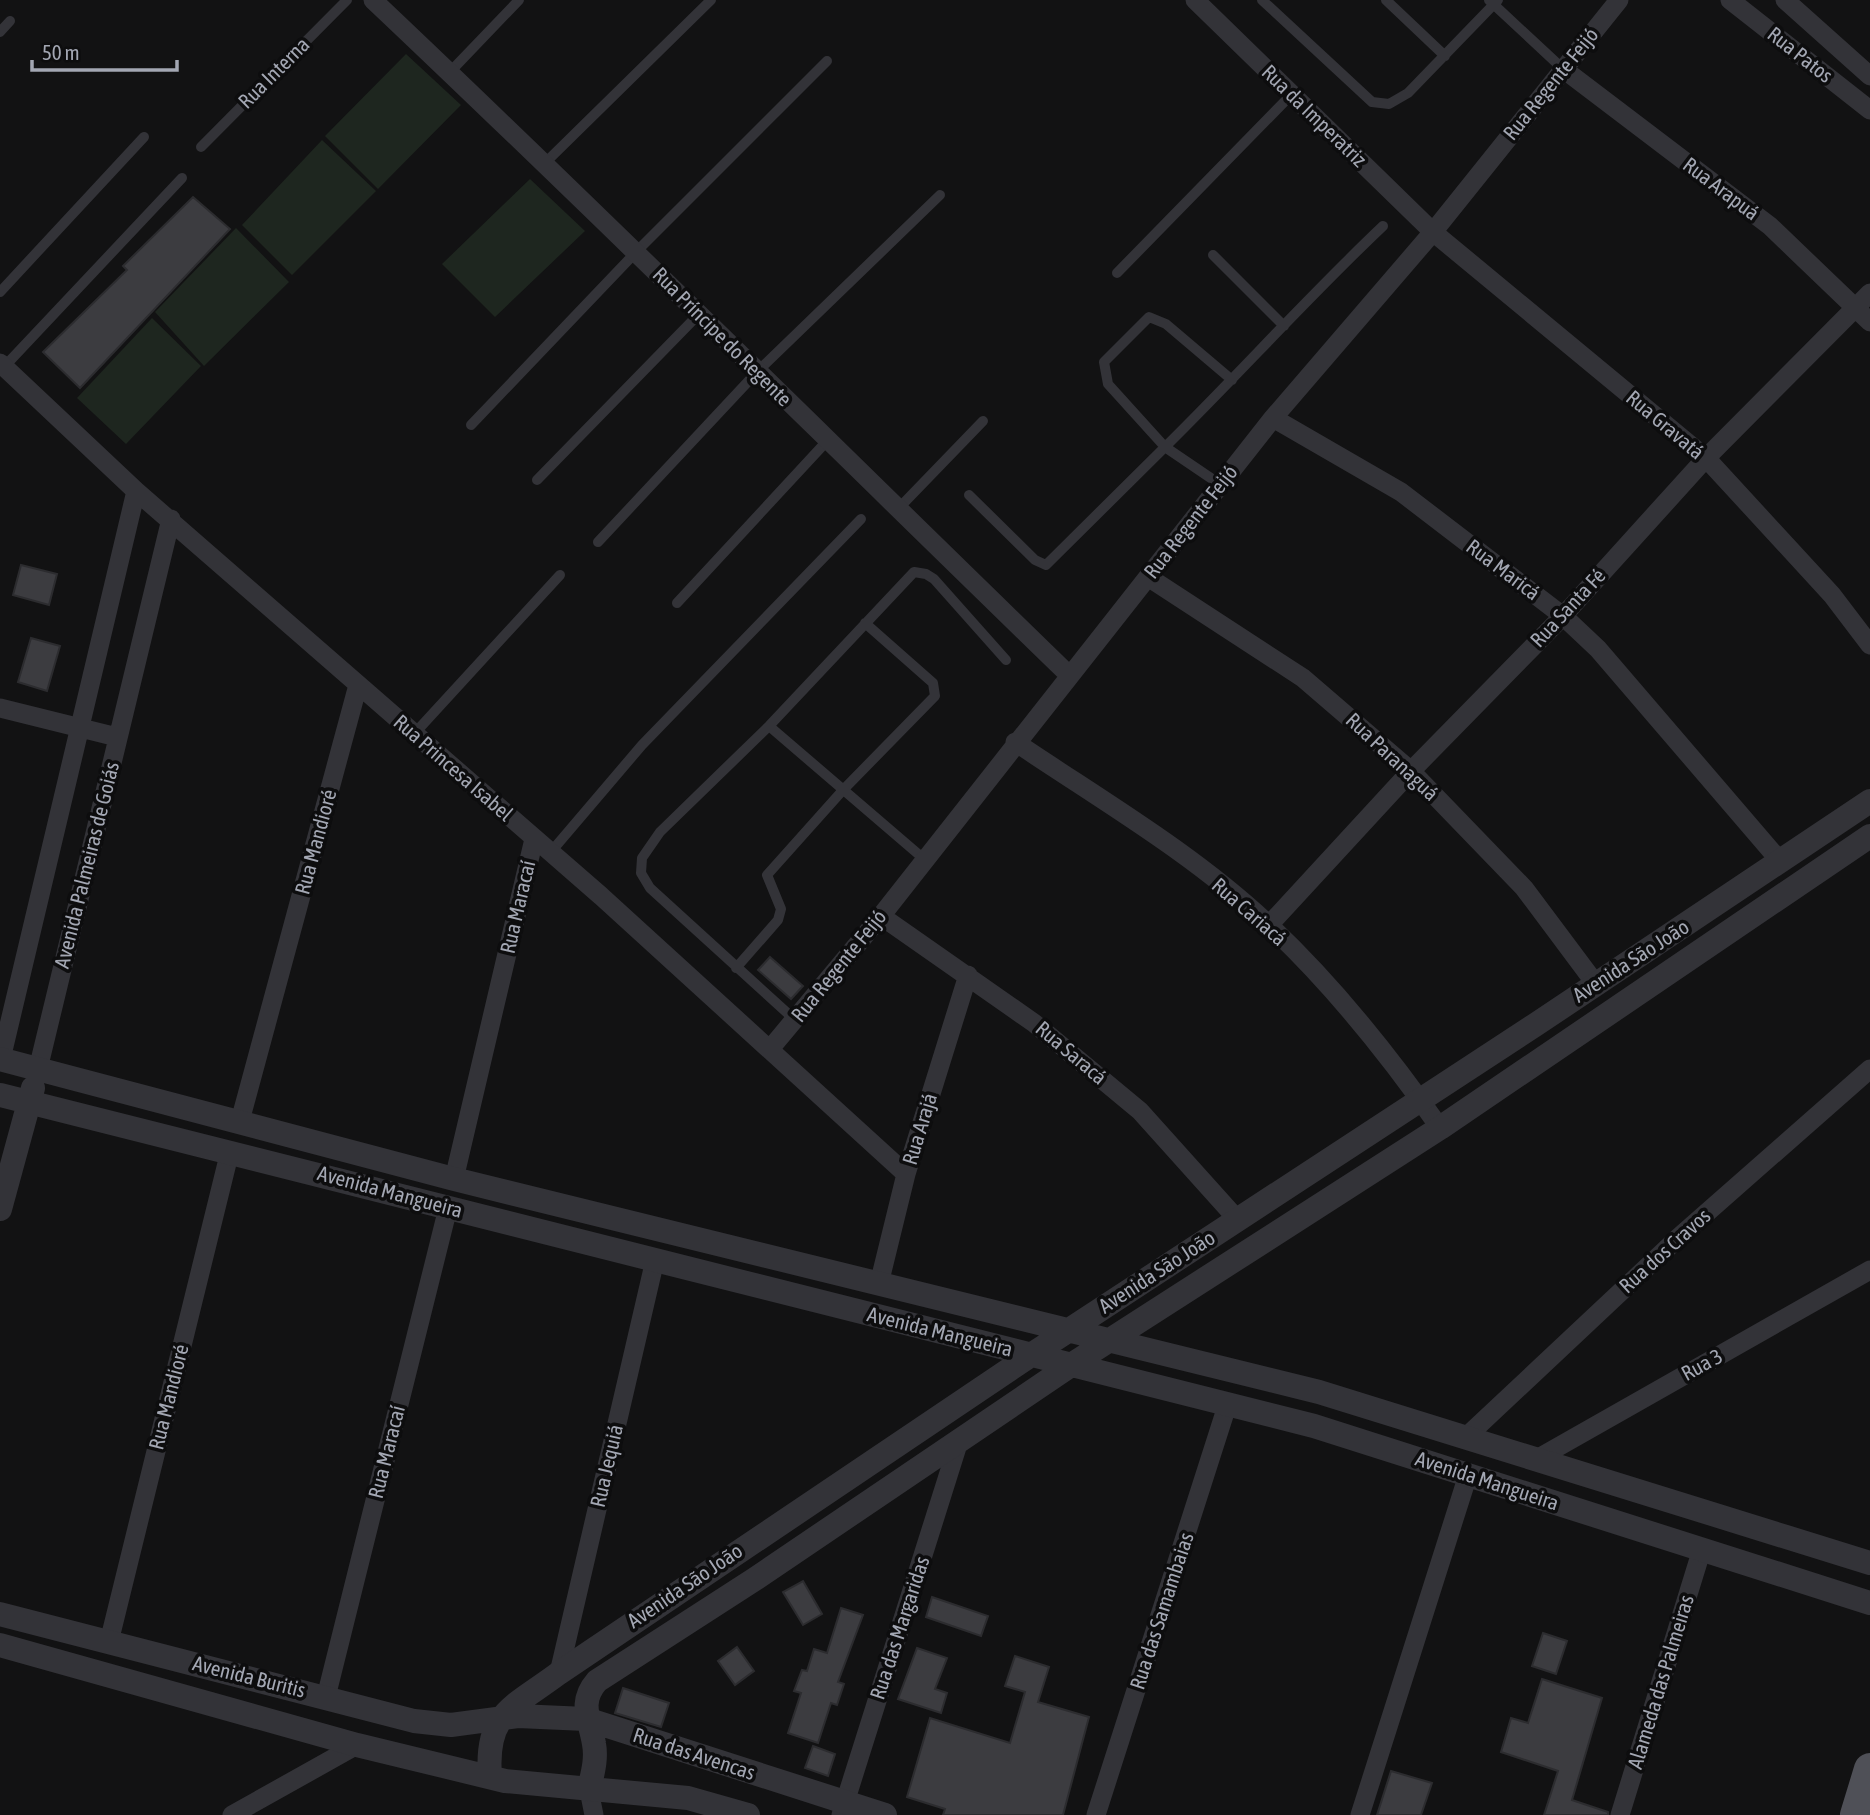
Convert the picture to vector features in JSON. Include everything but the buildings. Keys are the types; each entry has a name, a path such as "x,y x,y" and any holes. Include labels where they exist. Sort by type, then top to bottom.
{"main road":[{"path":"1856,1815 1870,1769"}],"street":[{"name":"Rua Príncipe do Regente","path":"373,0 637,251 698,315 1069,675"},
{"name":"Rua da Imperatriz","path":"1195,0 1433,232"},
{"name":"Rua Regente Feijó","path":"769,1049 881,916 1273,418 1433,232 1619,0"},
{"name":"Rua Patos","path":"1730,0 1870,110"},
{"path":"1785,0 1870,76"},
{"name":"Rua Arapuá","path":"1562,68 1770,226 1866,308"},
{"name":"Rua Gravatá","path":"1433,232 1706,458 1832,595 1870,645"},
{"name":"Rua Santa Fé","path":"1269,925 1411,771 1563,616 1706,458 1866,308"},
{"name":"Rua Princesa Isabel","path":"2,365 136,491 551,853 906,1174"},
{"name":"Rua Maricá","path":"1273,418 1401,492 1563,616 1598,649 1780,861"},
{"name":"Avenida Palmeiras de Goiás","path":"0,1061 136,491"},
{"name":"Avenida Palmeiras de Goiás","path":"0,1209 30,1102 171,519"},
{"name":"Rua Paranaguá","path":"1148,577 1303,678 1411,771 1524,888 1595,983"},
{"name":"Rua Mandioré","path":"240,1121 358,685"},
{"path":"0,708 117,737"},
{"name":"Rua Cariacá","path":"1016,742 1197,866 1269,925 1371,1032 1440,1128"},
{"name":"Avenida São João","path":"499,1718 559,1673 1031,1354 1870,801"},
{"name":"Avenida São João","path":"589,1790 595,1759 594,1743 586,1719 586,1699 597,1681 755,1579 1071,1364 1113,1340 1440,1128 1870,836"},
{"name":"Rua Maracaí","path":"454,1179 534,839"},
{"name":"Rua Saracá","path":"881,916 1034,1023 1140,1111 1237,1219"},
{"name":"Rua Arajá","path":"879,1284 906,1174 968,975"},
{"name":"Avenida Mangueira","path":"0,1061 240,1121 454,1179 1319,1392 1870,1563"},
{"name":"Rua dos Cravos","path":"1465,1438 1678,1238 1870,1069"},
{"name":"Avenida Mangueira","path":"0,1095 1314,1426 1870,1603"},
{"name":"Rua Mandioré","path":"109,1642 230,1151"},
{"name":"Rua Maracaí","path":"326,1697 448,1208"},
{"name":"Rua Jequiá","path":"559,1673 655,1260"},
{"name":"Rua 3","path":"1535,1460 1870,1270"},
{"name":"Rua das Samambaias","path":"1096,1815 1227,1406"},
{"name":"Rua das Margaridas","path":"843,1808 959,1441"},
{"path":"1360,1815 1468,1475"},
{"name":"Alameda das Palmeiras","path":"1620,1815 1702,1549"},
{"name":"Avenida Buritis","path":"0,1614 437,1724 469,1724 499,1718"},
{"name":"Avenida Buritis","path":"0,1645 357,1745 490,1776"},
{"path":"490,1776 490,1739 499,1718"},
{"name":"Rua das Avencas","path":"499,1718 586,1719 843,1808 885,1815"},
{"path":"232,1815 357,1745"},
{"name":"Rua das Avencas","path":"490,1776 505,1781 688,1798 748,1815"},
{"path":"589,1790 594,1815"},
{"path":"667,1815 688,1798"}],"lane":[{"name":"Rua Interna","path":"201,147 347,0"},
{"path":"450,72 519,0"},
{"path":"545,163 711,0"},
{"path":"1262,0 1371,102 1390,104 1408,93 1493,2 1562,68"},
{"path":"1386,0 1445,56"},
{"path":"0,32 10,21"},
{"path":"471,425 637,251 827,61"},
{"path":"1117,273 1291,95"},
{"path":"0,292 144,137"},
{"path":"2,365 182,178"},
{"path":"598,542 757,372 940,195"},
{"path":"968,495 1035,559 1046,565 1057,558 1383,226"},
{"path":"1213,255 1284,326"},
{"path":"537,480 698,315"},
{"path":"1221,485 1164,447 1108,384 1104,362 1129,334 1149,317 1166,324 1232,380"},
{"path":"898,509 983,421"},
{"path":"677,603 827,441"},
{"path":"551,853 642,745 862,519"},
{"path":"794,1020 650,888 641,873 642,858 660,832 769,726 914,572 926,574 1006,660"},
{"path":"414,734 560,575"},
{"path":"736,968 778,920 781,909 767,875 843,790 935,696 936,687 933,683 865,622"},
{"path":"769,726 924,859"}],"shaded area":[{"path":"406,54 461,105 378,189 325,136"},
{"path":"322,140 376,191 292,275 242,225"},
{"path":"530,179 585,231 495,317 442,264"},
{"path":"236,228 289,282 204,366 155,312"},
{"path":"152,318 201,366 126,444 77,398"}]}
